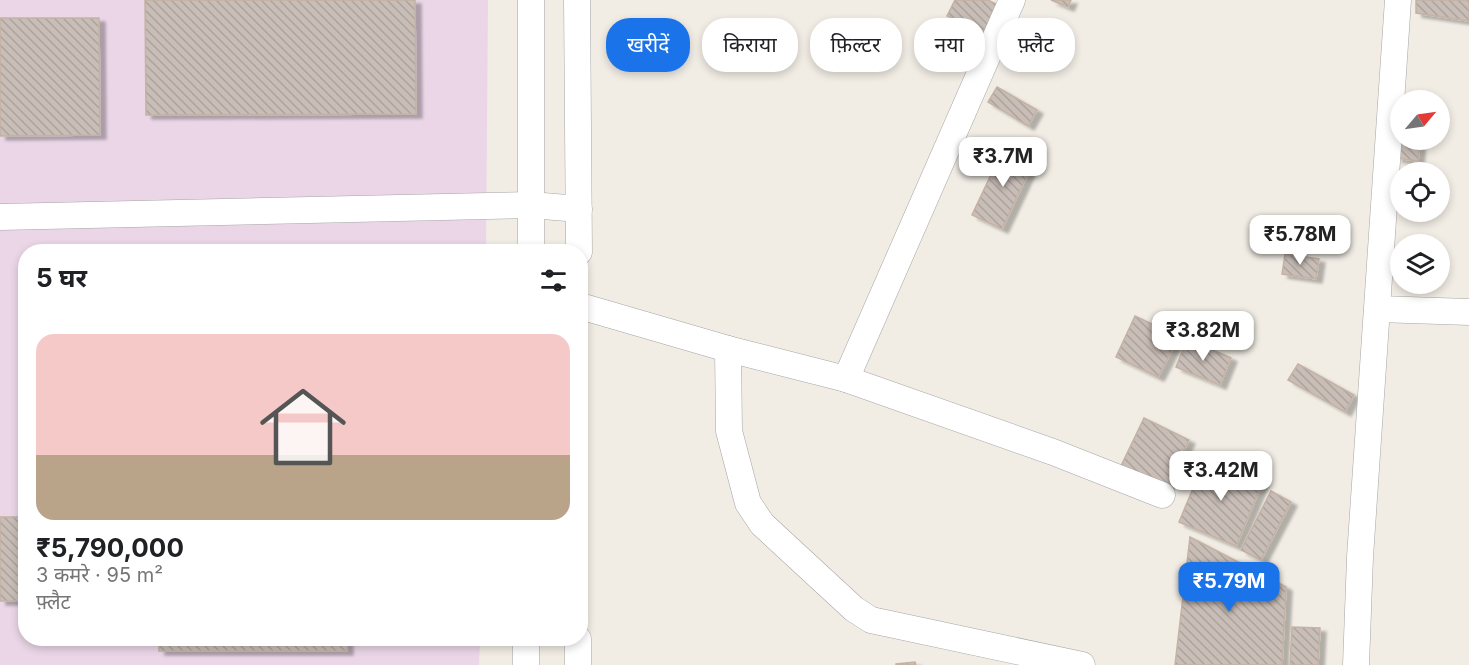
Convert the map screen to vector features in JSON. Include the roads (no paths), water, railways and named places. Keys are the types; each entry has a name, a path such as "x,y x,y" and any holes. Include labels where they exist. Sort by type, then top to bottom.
{"street":[{"path":"531,0 531,244"},
{"path":"577,0 579,244"},
{"path":"846,379 1012,0"},
{"path":"1356,665 1360,557 1398,0"},
{"path":"0,218 531,205 579,210"},
{"path":"588,308 728,349 846,379 1053,452 1162,495"},
{"path":"1378,309 1469,312"},
{"path":"728,349 729,431 748,502 762,524 854,609 871,620 1082,665"},
{"path":"526,646 526,665"},
{"path":"578,646 578,665"}]}
